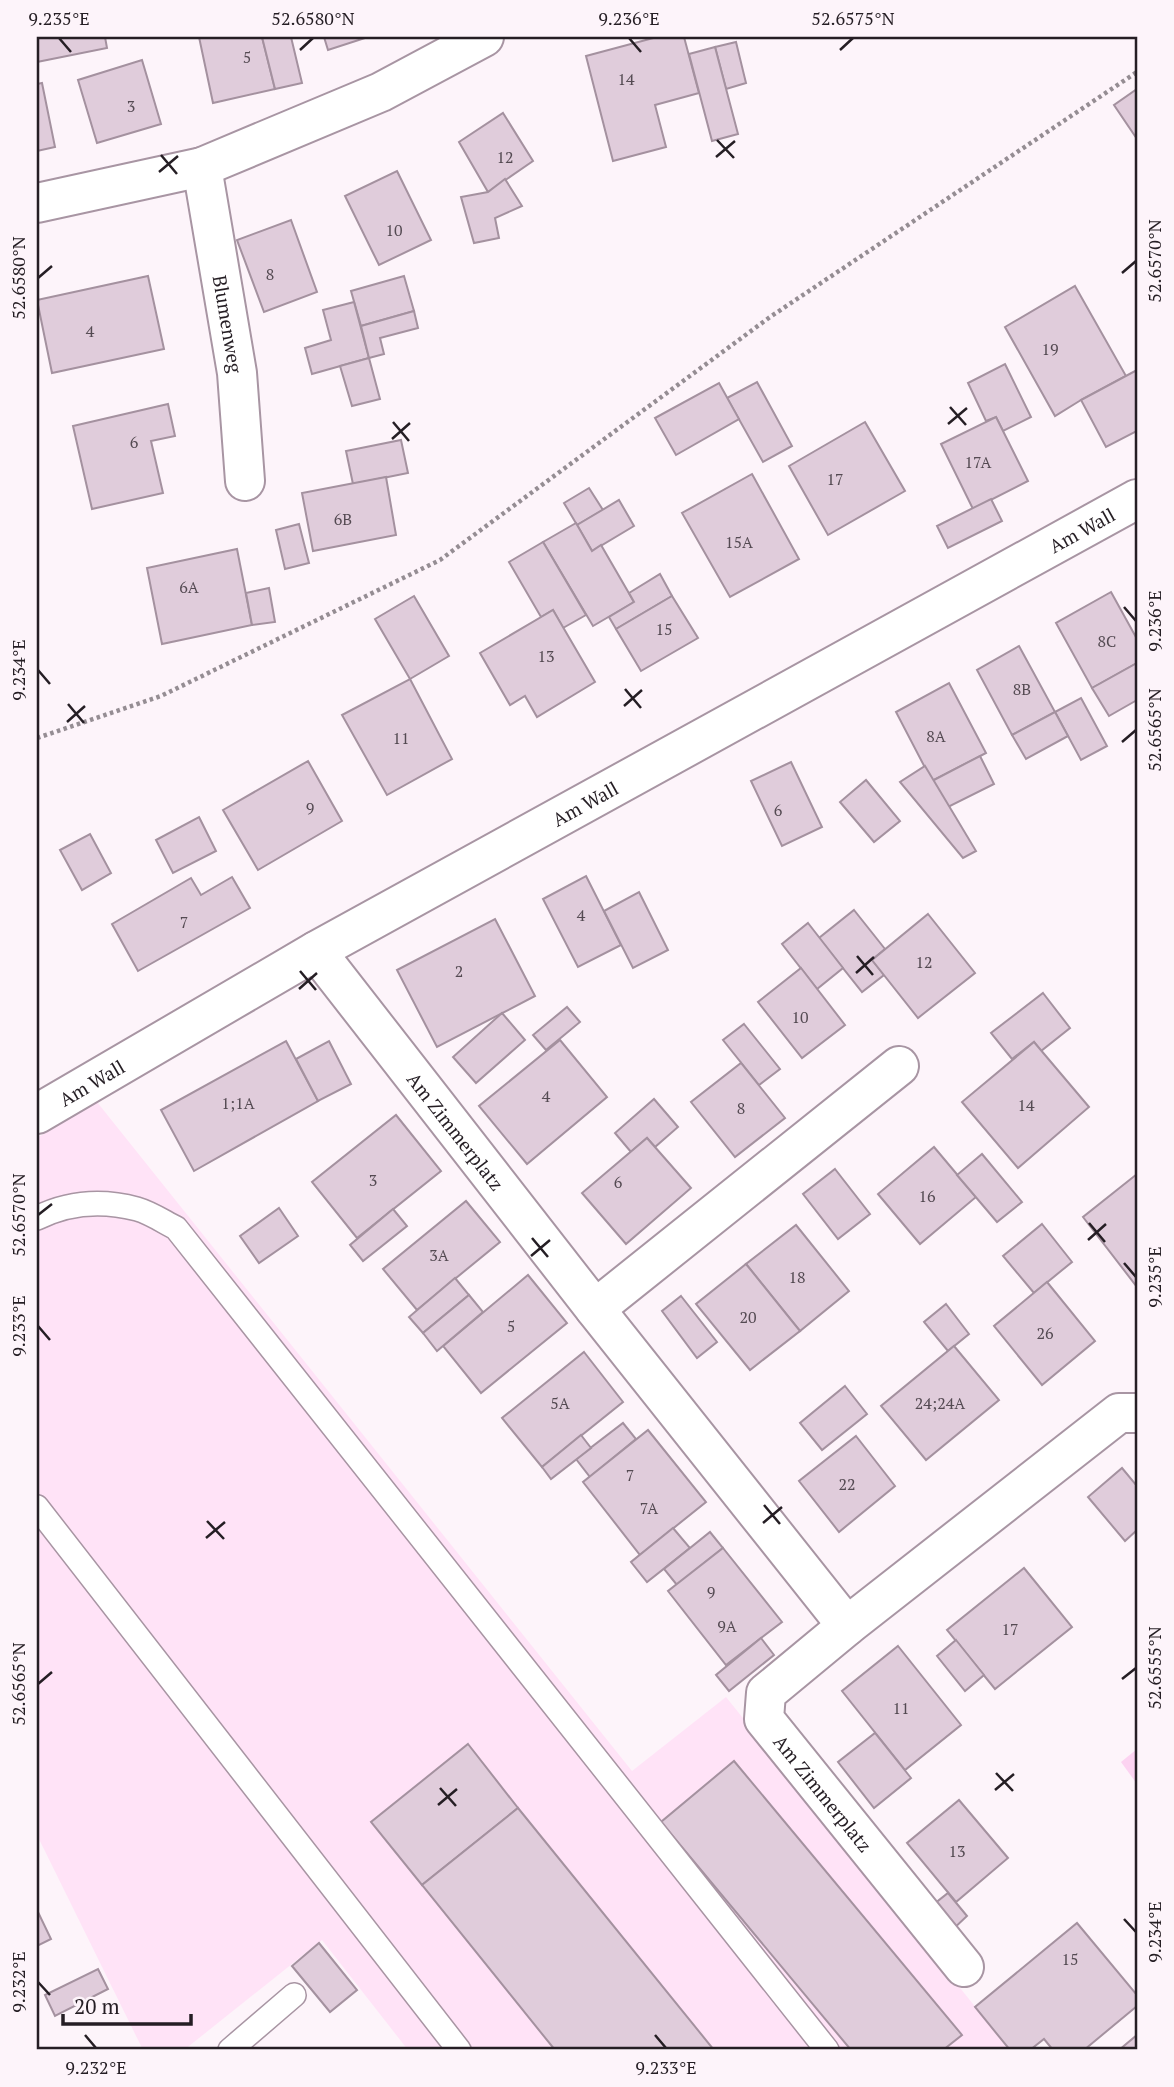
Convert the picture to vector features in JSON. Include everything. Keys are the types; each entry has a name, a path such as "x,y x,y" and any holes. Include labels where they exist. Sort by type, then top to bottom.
{"street":[{"path":"37,203 202,167 381,92 484,37"},
{"name":"Blumenweg","path":"202,167 237,373 245,481"},
{"name":"Am Wall","path":"37,1114 316,951 1137,499"},
{"name":"Am Zimmerplatz","path":"316,951 847,1626"},
{"path":"595,1309 899,1066"},
{"name":"Am Zimmerplatz","path":"964,1967 764,1719 766,1693 847,1626 1119,1413 1137,1413"}],"lane":[{"path":"37,1218 56,1209 95,1202 139,1209 176,1228 827,2050"},
{"path":"37,1507 459,2050"},
{"path":"230,2050 294,1995"}],"path":[{"path":"37,738 161,696 440,560 770,317 1137,72"}],"shaded area":[{"path":"97,1102 632,1771 726,1697 1010,2050 408,2050 322,1940 184,2050 143,2050 37,1835 37,1138"},
{"path":"1137,1749 1137,1784 1121,1762"}],"building":[{"path":"37,37 105,37 107,48 37,62"},
{"path":"199,37 262,37 275,89 213,103"},
{"path":"262,37 291,37 302,83 275,89"},
{"path":"324,37 368,37 328,50"},
{"path":"657,37 684,37 699,93 655,105 666,147 613,161 586,56"},
{"path":"736,42 746,83 726,89 715,47"},
{"path":"715,47 738,134 712,141 689,54"},
{"path":"142,60 161,124 97,143 78,80"},
{"path":"42,83 55,147 37,151 37,84"},
{"path":"1137,89 1137,139 1114,105"},
{"path":"503,113 533,161 488,192 459,142"},
{"path":"397,171 431,240 379,265 345,196"},
{"path":"505,179 522,206 495,218 499,238 474,243 461,197 488,192"},
{"path":"291,220 317,292 264,312 237,240"},
{"path":"148,276 164,349 52,373 37,300"},
{"path":"404,276 414,311 361,326 351,291"},
{"path":"1075,286 1126,376 1055,416 1005,327"},
{"path":"354,302 369,358 312,374 305,348 331,340 323,310"},
{"path":"414,311 418,328 380,338 384,354 369,358 361,326"},
{"path":"369,358 380,399 352,406 340,366"},
{"path":"1005,364 1031,417 1003,431 996,417 986,421 968,383"},
{"path":"1137,370 1137,431 1106,447 1081,400"},
{"path":"757,382 792,446 763,462 727,398"},
{"path":"719,383 739,419 676,455 655,418"},
{"path":"168,404 175,436 151,441 163,493 92,509 73,426"},
{"path":"996,417 1028,481 973,509 941,444"},
{"path":"865,422 905,491 828,535 789,466"},
{"path":"401,440 408,473 353,484 346,451"},
{"path":"752,474 799,559 730,597 682,513"},
{"path":"386,477 396,535 313,551 302,493"},
{"path":"589,488 603,510 577,525 564,503"},
{"path":"991,499 1002,521 948,548 937,526"},
{"path":"619,500 634,526 592,551 577,525"},
{"path":"576,523 592,551 601,545 634,602 593,626 543,542"},
{"path":"299,524 309,563 285,569 276,530"},
{"path":"543,542 586,615 563,628 553,610 541,617 509,562"},
{"path":"237,549 252,625 162,644 147,568"},
{"path":"660,574 672,596 616,629 609,617 634,602 629,593"},
{"path":"269,588 275,622 252,625 246,593"},
{"path":"1111,592 1137,639 1137,663 1092,688 1056,623"},
{"path":"414,596 449,656 410,679 375,619"},
{"path":"672,596 698,638 641,671 616,629"},
{"path":"553,610 595,682 537,717 525,696 510,705 480,653"},
{"path":"1019,646 1055,712 1012,735 977,670"},
{"path":"1137,663 1137,700 1109,716 1092,688"},
{"path":"410,679 452,759 387,795 342,715"},
{"path":"949,683 986,753 932,781 896,712"},
{"path":"1081,698 1107,746 1081,760 1055,712"},
{"path":"1055,712 1068,736 1026,759 1012,735"},
{"path":"980,756 994,784 948,807 932,781"},
{"path":"308,761 342,821 258,870 223,810"},
{"path":"791,762 822,827 782,846 751,781"},
{"path":"925,766 976,851 963,858 900,782"},
{"path":"866,780 900,821 874,842 840,802"},
{"path":"199,817 216,851 173,873 156,840"},
{"path":"90,834 111,873 82,890 60,850"},
{"path":"586,876 621,945 578,967 543,899"},
{"path":"232,877 250,908 138,971 112,924 191,878 201,895"},
{"path":"639,892 668,950 633,968 604,911"},
{"path":"854,910 885,949 872,960 884,975 862,992 819,938"},
{"path":"928,914 975,973 918,1018 872,960"},
{"path":"495,919 535,996 437,1047 397,970"},
{"path":"808,923 843,968 817,989 782,944"},
{"path":"801,968 845,1025 802,1058 758,1002"},
{"path":"1043,993 1070,1028 1041,1051 1034,1042 1012,1059 991,1033"},
{"path":"567,1007 580,1022 546,1050 533,1035"},
{"path":"502,1013 525,1040 476,1083 453,1057"},
{"path":"744,1024 780,1069 759,1085 723,1040"},
{"path":"560,1040 607,1097 527,1164 479,1106"},
{"path":"286,1041 318,1101 194,1171 161,1110"},
{"path":"329,1041 351,1084 318,1101 296,1059"},
{"path":"1034,1042 1089,1107 1018,1168 962,1102"},
{"path":"741,1063 785,1118 735,1157 691,1102"},
{"path":"654,1099 678,1127 655,1147 647,1138 631,1152 615,1133"},
{"path":"396,1115 441,1171 357,1238 312,1182"},
{"path":"647,1138 691,1188 626,1244 582,1193"},
{"path":"934,1147 976,1197 920,1244 878,1194"},
{"path":"982,1154 1022,1202 997,1222 957,1175"},
{"path":"835,1169 870,1214 838,1239 803,1194"},
{"path":"1137,1174 1137,1287 1083,1217"},
{"path":"466,1201 500,1242 417,1310 383,1269"},
{"path":"279,1208 298,1236 259,1263 240,1236"},
{"path":"393,1209 407,1226 363,1261 350,1245"},
{"path":"1042,1224 1072,1262 1034,1293 1003,1256"},
{"path":"796,1225 849,1291 800,1331 746,1264"},
{"path":"746,1264 800,1331 750,1370 696,1304"},
{"path":"528,1275 567,1323 481,1393 443,1346"},
{"path":"455,1278 469,1295 423,1333 409,1317"},
{"path":"1047,1282 1095,1341 1042,1385 994,1326"},
{"path":"469,1295 483,1312 437,1351 423,1333"},
{"path":"681,1296 717,1342 697,1358 662,1311"},
{"path":"946,1304 969,1334 948,1351 924,1322"},
{"path":"954,1346 999,1400 926,1460 881,1406"},
{"path":"584,1352 623,1402 542,1467 502,1418"},
{"path":"845,1386 867,1414 822,1450 800,1423"},
{"path":"623,1423 636,1439 590,1477 576,1459"},
{"path":"648,1430 706,1502 640,1555 583,1482"},
{"path":"581,1435 591,1448 551,1479 542,1467"},
{"path":"856,1436 895,1486 839,1532 799,1481"},
{"path":"1122,1468 1137,1486 1137,1530 1125,1541 1088,1497"},
{"path":"673,1528 690,1548 647,1582 631,1562"},
{"path":"710,1532 723,1548 677,1585 664,1569"},
{"path":"723,1548 782,1622 726,1665 668,1591"},
{"path":"1024,1568 1072,1627 995,1689 947,1630"},
{"path":"761,1638 774,1655 729,1691 716,1675"},
{"path":"956,1640 984,1675 965,1691 937,1656"},
{"path":"898,1646 961,1725 905,1770 842,1691"},
{"path":"875,1733 911,1778 874,1808 838,1762"},
{"path":"468,1744 518,1808 422,1885 371,1822"},
{"path":"734,1761 962,2035 943,2050 851,2050 661,1822"},
{"path":"959,1800 1008,1858 956,1902 907,1843"},
{"path":"518,1808 714,2050 555,2050 422,1885"},
{"path":"948,1893 967,1916 949,1933 929,1908"},
{"path":"37,1910 51,1939 37,1946"},
{"path":"1077,1923 1137,1995 1137,2006 1084,2050 1053,2050 1044,2039 1030,2050 1010,2050 975,2007"},
{"path":"319,1943 357,1990 330,2012 292,1966"},
{"path":"98,1969 108,1989 55,2016 45,1995"},
{"path":"1137,2035 1137,2050 1119,2050"}]}
